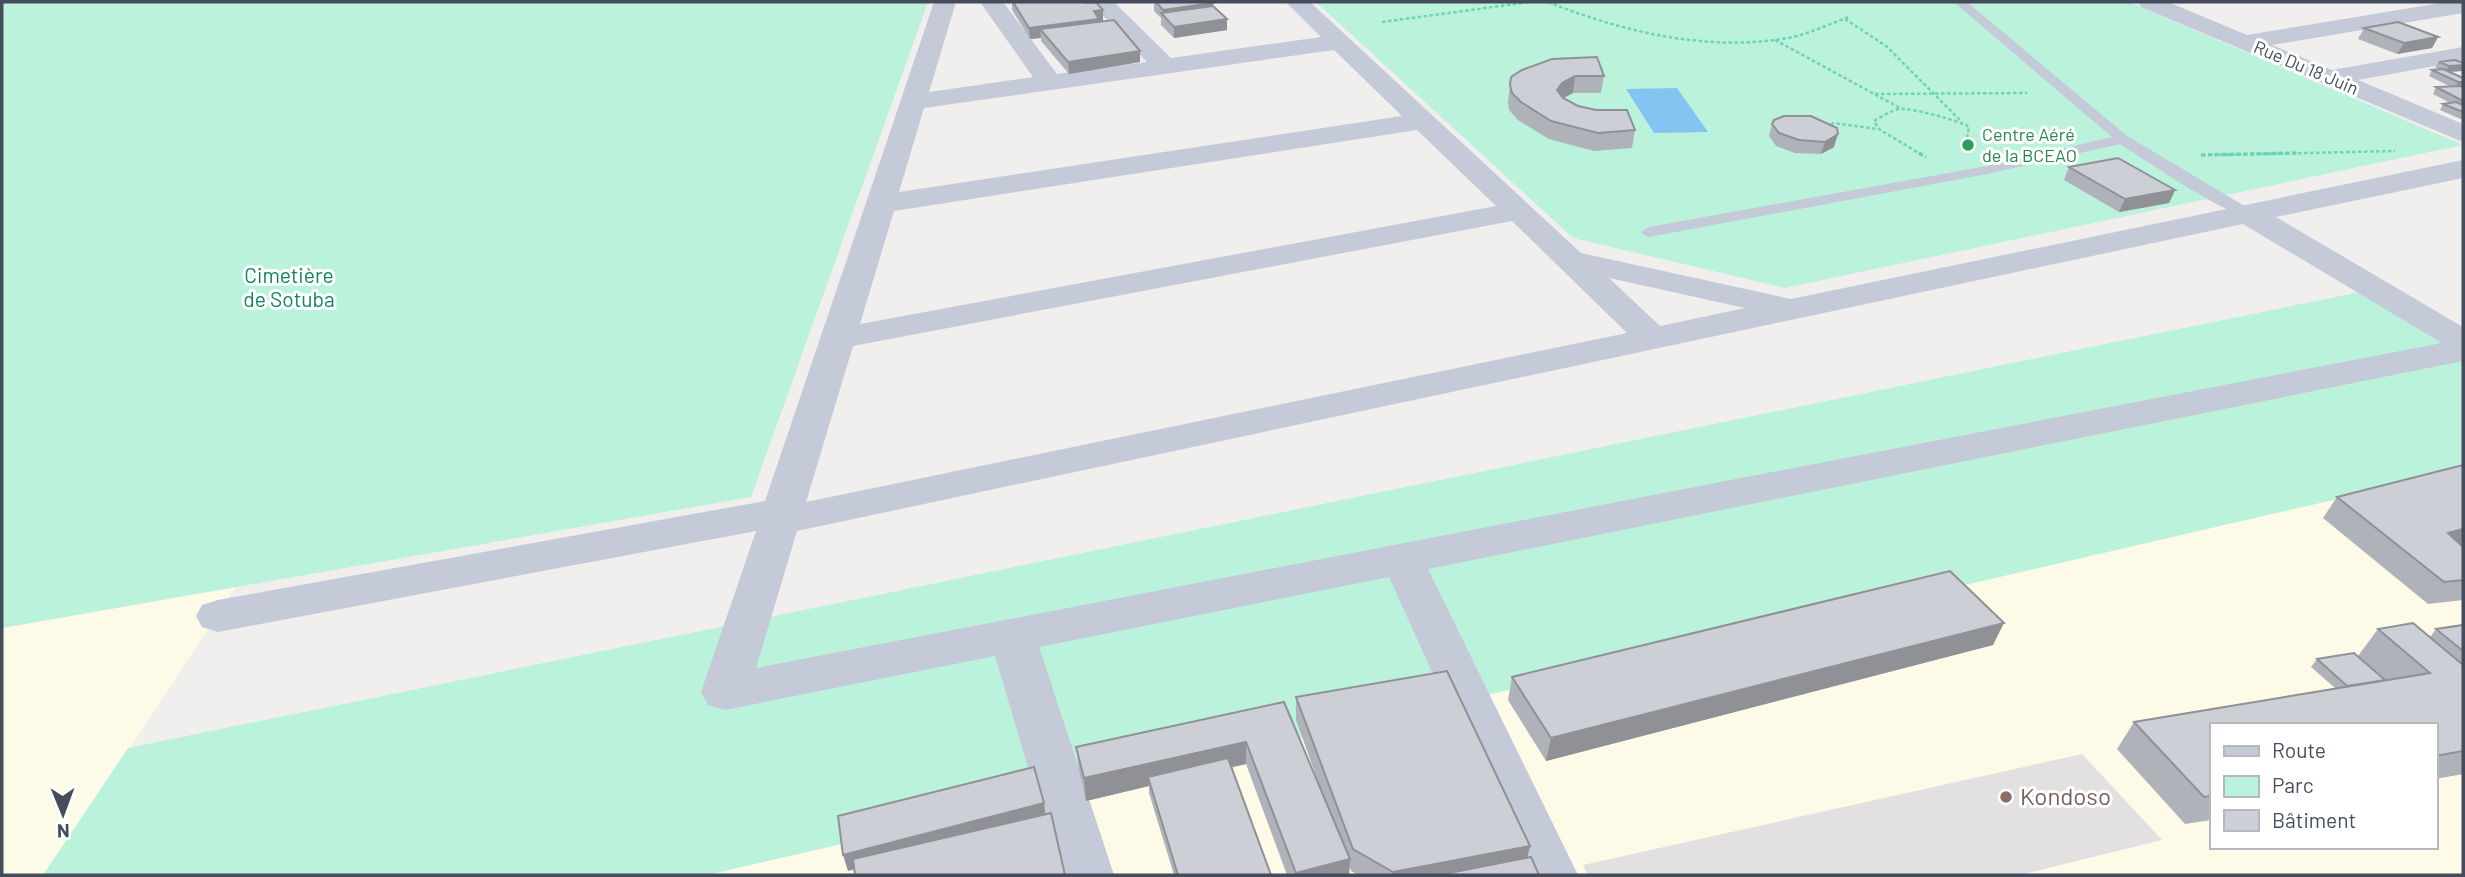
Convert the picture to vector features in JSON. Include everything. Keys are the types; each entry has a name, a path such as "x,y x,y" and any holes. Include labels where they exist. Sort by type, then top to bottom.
{"street":[{"path":"945,2 724,692 2463,350"},
{"path":"991,2 1050,83"},
{"path":"1101,2 1166,67"},
{"path":"1297,2 1653,338"},
{"name":"Rue Du 18 Juin","path":"2149,2 2463,134"},
{"path":"2246,43 2463,6"},
{"path":"913,103 1340,42"},
{"path":"2329,78 2463,54"},
{"path":"880,204 1423,121"},
{"path":"218,616 781,516 2459,172"},
{"path":"838,338 1519,211"},
{"path":"2248,214 2463,341"},
{"path":"1570,260 1793,309"},
{"path":"1402,559 1551,875"},
{"path":"1012,635 1087,875"}],"lane":[{"path":"1960,2 2122,139 2248,214"},
{"path":"1649,232 1957,175 2122,139"}],"path":[{"path":"1382,22 1531,2"},
{"path":"1548,2 1583,18 1668,36 1753,41 1799,35 1849,17"},
{"path":"1844,19 1886,46 1969,127 1964,157"},
{"path":"1775,39 1902,109 1961,121"},
{"path":"1875,94 2066,92"},
{"path":"1879,129 1874,121 1902,109"},
{"path":"1828,130 1833,123 1879,129 1957,175"},
{"path":"2147,156 2395,150"}],"shaded area":[{"path":"2463,470 2463,875 707,875"},
{"path":"236,587 46,875 2,875 2,628"},
{"name":"Kondoso","path":"2082,754 2162,840 2020,875 1588,875 1583,865"}],"green space":[{"name":"Cimetière de Sotuba","path":"2,2 928,2 751,497 2,628"},
{"name":"Centre Aéré de la BCEAO","path":"1316,2 2129,2 2463,145 1785,288 1573,238"},
{"path":"2360,292 2463,350 2463,470 707,875 43,875 128,748"}],"water":[{"path":"1677,88 1708,132 1654,133 1626,89"}],"building":[{"path":"1013,2 1096,2 1103,10 1094,11 1099,19 1029,28"},
{"path":"1156,2 1212,2 1213,3 1163,10"},
{"path":"1213,6 1227,19 1174,27 1161,13"},
{"path":"1114,20 1140,51 1068,62 1040,29"},
{"path":"2398,22 2438,37 2404,43 2364,28"},
{"path":"1597,57 1604,76 1575,76 1562,83 1557,90 1563,98 1578,106 1596,110 1627,110 1635,130 1598,133 1551,121 1512,93 1511,77 1522,70 1552,59"},
{"path":"2455,60 2463,65 2449,66 2439,62"},
{"path":"2443,69 2463,78 2463,82 2432,70"},
{"path":"2461,86 2463,101 2436,87"},
{"path":"2456,102 2463,105 2463,112 2443,104"},
{"path":"1784,116 1811,116 1837,128 1838,134 1825,142 1799,140 1779,133 1772,124 1774,120"},
{"path":"2118,158 2175,190 2125,199 2069,167"},
{"path":"2463,465 2463,529 2448,533 2463,547 2463,580 2444,582 2337,497"},
{"path":"1950,571 2004,623 1551,738 1512,677"},
{"path":"2413,623 2463,665 2463,751 2437,756 2437,723 2210,723 2210,796 2204,797 2134,722 2430,673 2378,629"},
{"path":"2463,625 2463,651 2436,629"},
{"path":"2354,653 2385,680 2347,686 2317,659"},
{"path":"1447,671 1530,846 1393,872 1353,849 1296,697"},
{"path":"1284,702 1350,859 1296,873 1246,742 1084,778 1076,747"},
{"path":"1228,758 1271,875 1178,875 1148,777"},
{"path":"1034,767 1044,803 843,855 838,816"},
{"path":"1051,813 1065,875 855,875 853,859"},
{"path":"1531,857 1539,875 1439,875"}],"place":[{"name":"Centre Aéré de la BCEAO","path":"1968,145"},
{"name":"Kondoso","path":"2006,797"}]}
